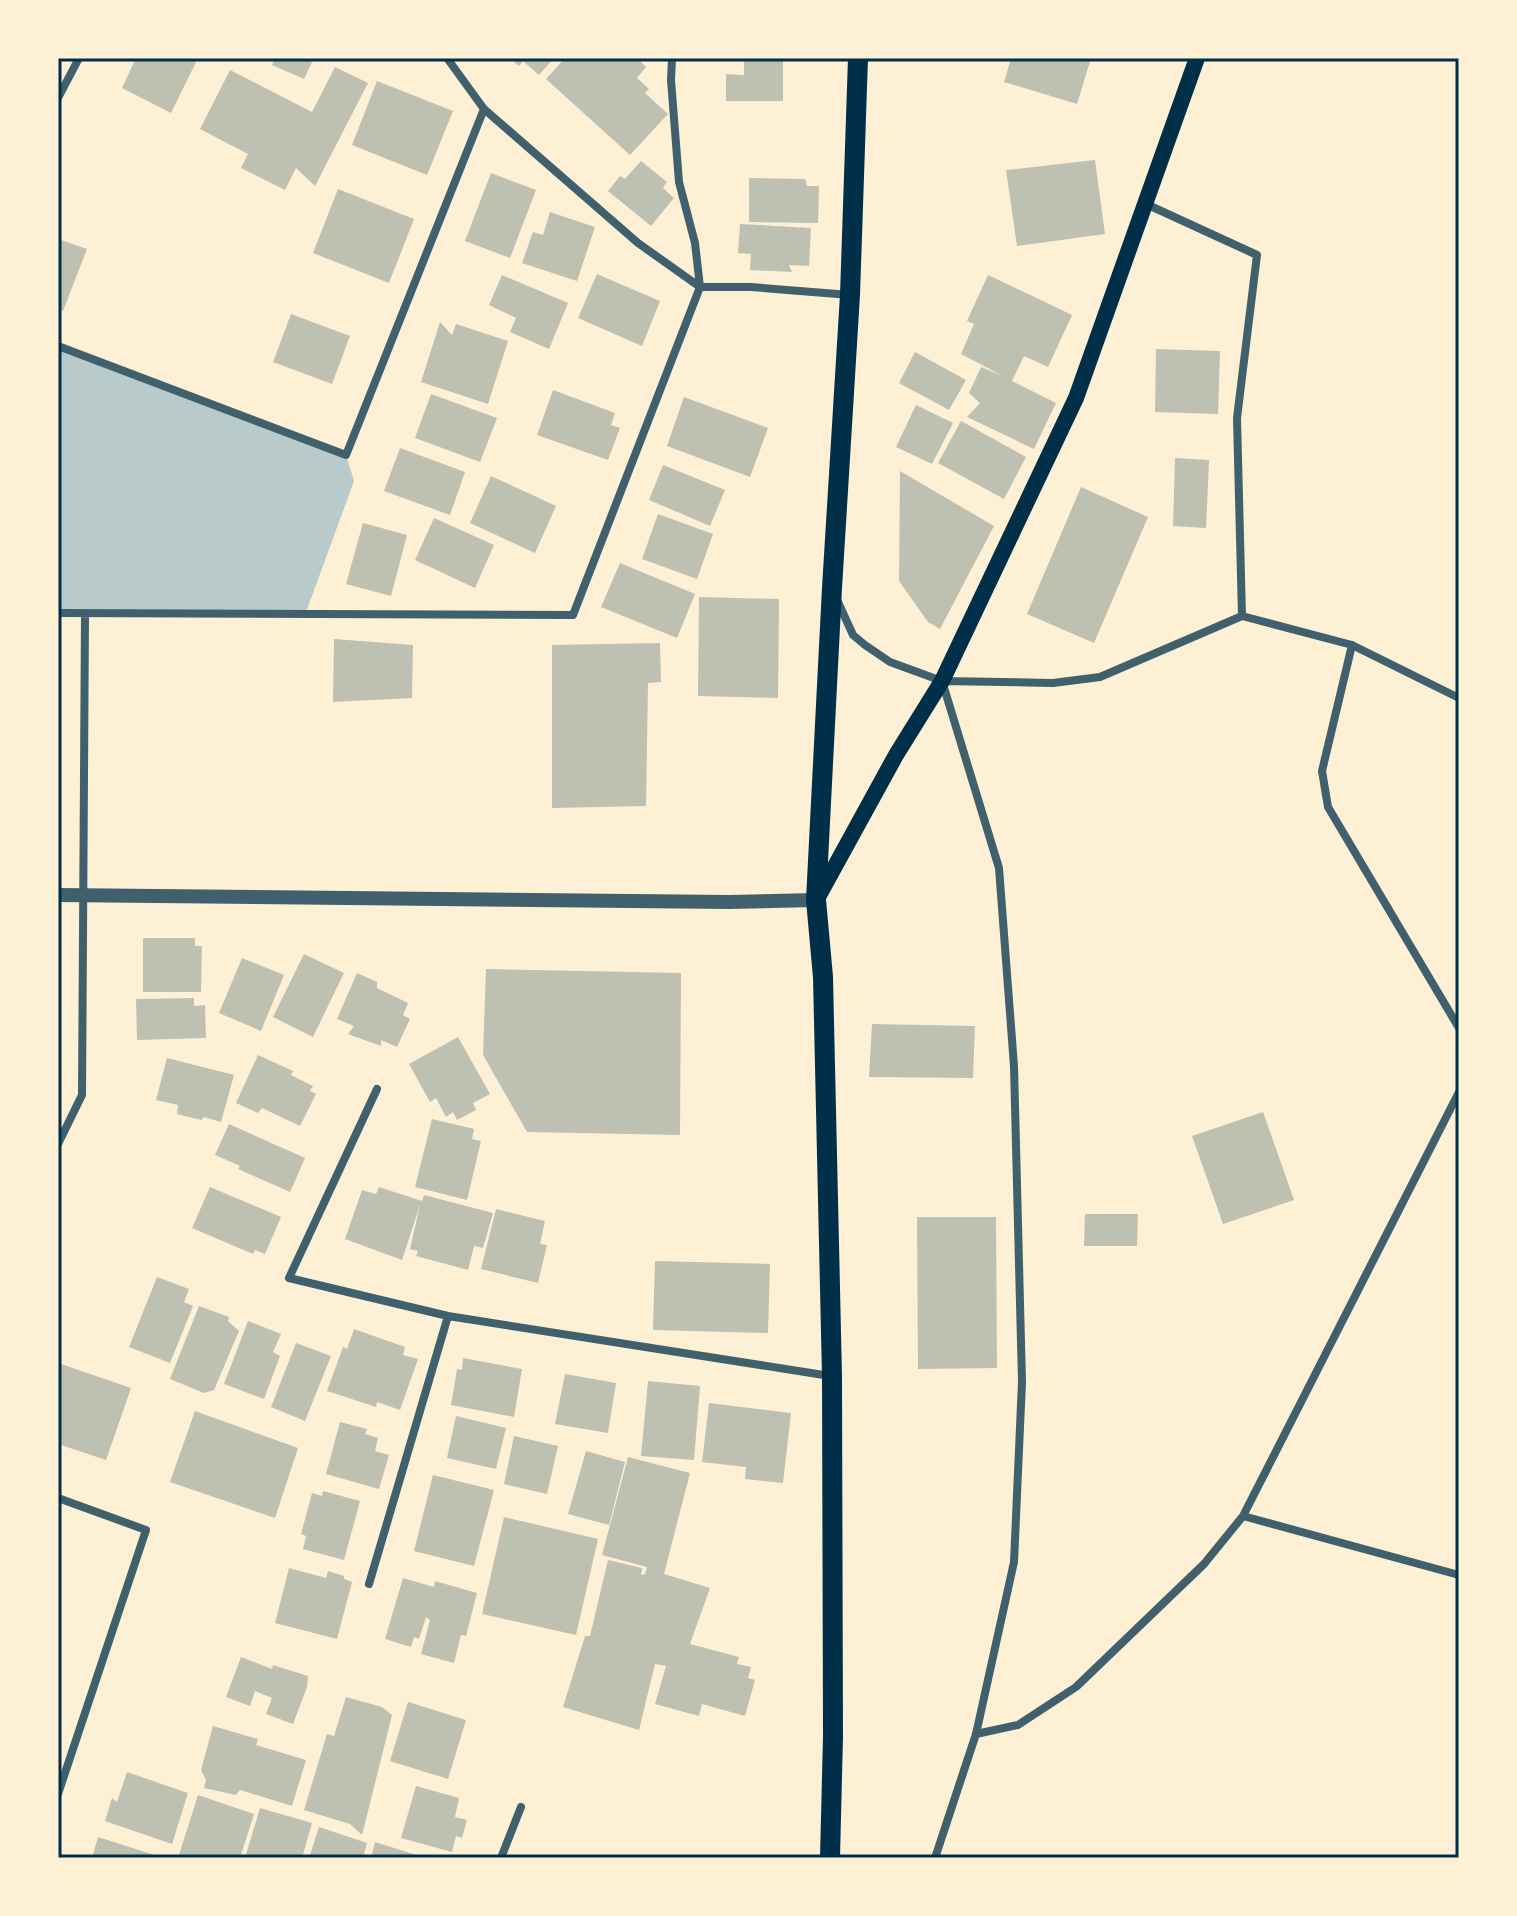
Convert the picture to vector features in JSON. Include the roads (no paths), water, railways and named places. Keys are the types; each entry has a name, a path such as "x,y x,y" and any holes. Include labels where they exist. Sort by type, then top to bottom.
{"main road":[{"path":"830,1858 833,1736 832,1377 823,977 816,900 850,295 858,58"},
{"path":"816,900 896,755 942,681 1076,398 1197,58"}],"street":[{"path":"58,98 79,58"},
{"path":"447,58 484,109 638,243 700,287 751,287 850,295"},
{"path":"58,613 573,615 700,287 695,243 679,182 672,58"},
{"path":"58,346 346,455 484,109"},
{"path":"1146,204 1257,255 1237,418 1242,616"},
{"path":"832,588 853,635 890,662 942,681 1053,683 1100,677 1242,616 1352,645 1459,698"},
{"path":"58,1144 82,1095 85,615"},
{"path":"1352,645 1322,771 1328,807 1459,1028"},
{"path":"935,1858 976,1734 1014,1562 1022,1368 1014,1066 999,868 942,681"},
{"path":"58,895 729,902 816,900"},
{"path":"377,1089 289,1278 448,1316 832,1377"},
{"path":"976,1734 1018,1725 1076,1687 1204,1564 1243,1516 1459,1092"},
{"path":"369,1584 448,1316"},
{"path":"58,1498 146,1530 58,1794"},
{"path":"1243,1516 1459,1575"},
{"path":"501,1858 521,1807"}]}
